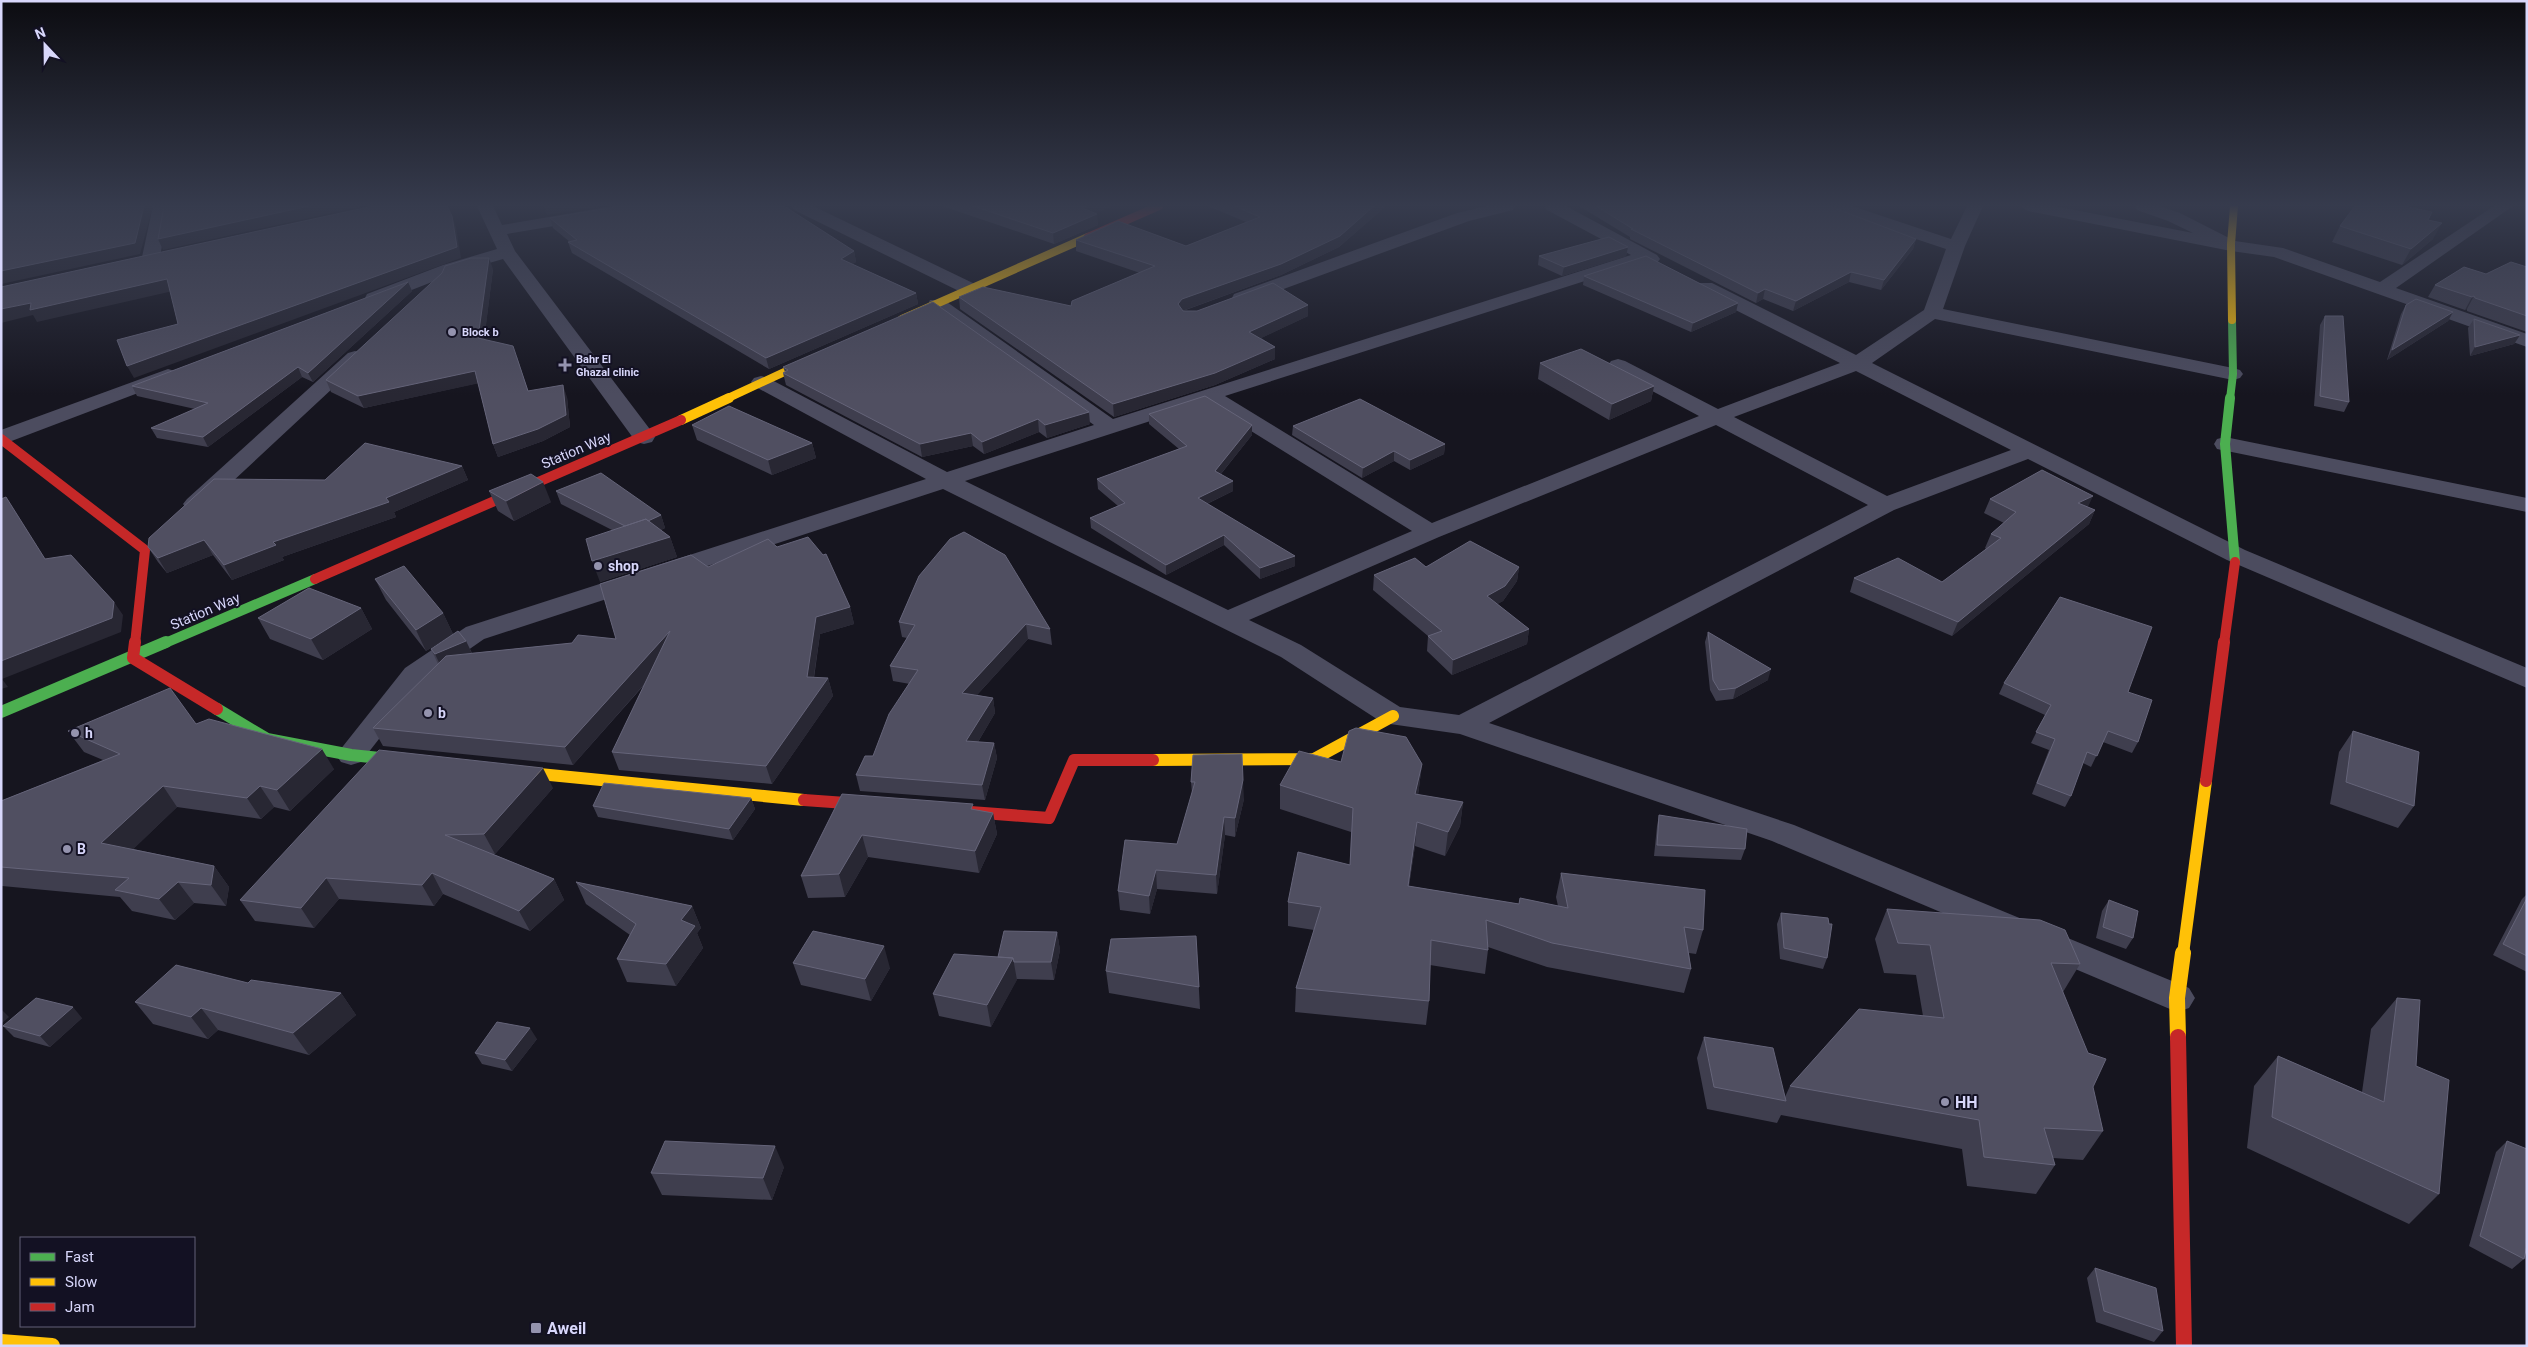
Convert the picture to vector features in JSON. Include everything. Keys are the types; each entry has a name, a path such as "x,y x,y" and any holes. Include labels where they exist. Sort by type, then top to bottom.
{"street":[{"path":"413,303 449,269"},
{"path":"356,304 449,269"},
{"path":"519,269 644,437"},
{"path":"929,269 970,289"},
{"path":"893,323 1016,269"},
{"path":"1226,304 1321,269"},
{"path":"351,755 415,674 475,633 948,482 1410,329 1607,269"},
{"path":"1669,269 2236,555 2527,679"},
{"path":"1229,619 1430,532 1718,416 1857,364 1932,314 1948,269"},
{"path":"2184,1346 2177,998 2236,555 2225,444 2233,374 2231,269"},
{"path":"2325,269 2527,341"},
{"path":"2382,289 2412,269"},
{"path":"937,304 1111,428"},
{"path":"1932,314 2233,374"},
{"path":"182,517 370,343"},
{"name":"Station Way","path":"1,712 133,658 644,437 831,350"},
{"path":"1618,365 1886,505"},
{"path":"1,439 188,368"},
{"path":"761,382 948,482 1291,651 1393,716 1463,725 1782,833 2177,998"},
{"path":"1210,396 1430,532"},
{"path":"1,439 153,544 133,658 267,739 351,755 420,762"},
{"path":"2225,444 2527,506"},
{"path":"1463,725 1886,505 2029,451"},
{"path":"949,811 1049,818 1074,760 1314,759 1393,716"},
{"path":"499,770 740,795 890,806"},
{"path":"1,1342 52,1346"}],"building":[{"path":"84,269 396,269 127,366 117,340 178,324 167,279 30,310 31,303 1,309 1,287"},
{"path":"444,269 488,269 478,338 513,346 528,391 563,385 566,415 538,429 493,444 475,371 358,396 326,380 442,273"},
{"path":"614,269 863,269 916,293 766,358"},
{"path":"1148,269 1267,269 1182,299 1178,304 1183,311 1197,311 1273,283 1308,305 1249,332 1275,347 1215,373 1113,404 959,297 983,287 1071,306 1072,301"},
{"path":"1606,269 1671,269 1738,303 1693,323 1584,276"},
{"path":"1710,269 1893,269 1884,280 1851,272 1796,301 1765,289 1758,293"},
{"path":"2461,269 2470,269 2486,274 2497,269 2527,269 2527,316 2475,298 2474,296 2472,297 2435,285"},
{"path":"408,282 308,373 298,367 203,437 151,428 208,403 132,386"},
{"path":"2416,299 2453,312 2392,350 2406,305"},
{"path":"933,302 1089,412 1045,425 1038,419 982,442 971,433 920,444 783,373 788,370 783,367"},
{"path":"2325,316 2343,316 2349,402 2320,396"},
{"path":"2474,319 2520,335 2475,347"},
{"path":"1581,349 1654,386 1612,404 1540,363"},
{"path":"1205,396 1252,425 1215,471 1233,481 1198,498 1295,556 1260,568 1224,535 1166,565 1090,518 1125,503 1097,479 1187,446 1149,414"},
{"path":"1360,399 1445,444 1410,460 1394,451 1363,468 1293,426"},
{"path":"729,406 812,443 768,460 692,425"},
{"path":"365,443 462,466 386,498 389,502 273,542 276,545 224,565 204,540 158,558 148,547 149,538 214,479 325,480"},
{"path":"2042,470 2093,496 2078,503 2095,510 1958,622 1854,578 1898,558 1942,582 2001,538 1991,534 2016,512 1990,499"},
{"path":"601,473 661,515 648,521 646,519 625,526 556,491"},
{"path":"531,474 543,482 506,501 489,491"},
{"path":"6,497 45,559 71,555 114,602 112,618 1,661 1,499"},
{"path":"646,519 670,537 592,561 586,539"},
{"path":"964,532 1005,555 1050,629 1026,624 962,693 993,698 966,741 994,743 982,785 856,775 865,756 873,756 889,714 918,670 890,666 915,625 899,622 919,576 950,539"},
{"path":"808,537 823,555 826,554 850,607 816,617 807,677 828,678 766,766 612,752 670,631 565,747 373,728 446,656 572,643 578,635 616,639 600,584 691,555 708,567 768,539 777,547"},
{"path":"1470,541 1519,567 1505,586 1487,596 1529,629 1453,660 1428,636 1442,631 1374,575 1415,558 1426,567"},
{"path":"404,566 443,613 416,630 375,579"},
{"path":"309,588 361,608 311,639 258,618"},
{"path":"2060,597 2152,627 2128,692 2152,700 2138,742 2108,731 2097,756 2087,752 2071,796 2037,783 2055,739 2036,732 2051,705 2004,683"},
{"path":"458,631 466,641 435,654 431,649"},
{"path":"1708,632 1771,669 1736,688 1719,690 1713,680"},
{"path":"170,688 196,724 209,719 322,749 277,790 260,786 247,798 163,786 101,843 214,866 211,885 178,882 159,899 115,890 129,878 1,867 1,801 120,754 68,731"},
{"path":"1356,728 1406,737 1422,764 1415,794 1463,802 1448,832 1417,822 1408,886 1519,904 1520,898 1568,908 1561,873 1705,890 1703,930 1684,927 1691,969 1552,943 1486,920 1488,950 1431,940 1429,1001 1296,988 1321,907 1288,902 1298,852 1350,865 1353,808 1280,785 1299,751 1341,762 1349,731"},
{"path":"2353,731 2419,752 2414,806 2346,782"},
{"path":"379,750 543,768 484,834 445,835 554,879 519,911 432,873 422,885 326,878 301,908 240,900"},
{"path":"1242,754 1243,780 1235,818 1224,817 1216,875 1156,870 1149,896 1118,891 1125,840 1177,844 1195,782 1191,782 1193,755"},
{"path":"604,783 751,798 729,829 593,806"},
{"path":"842,794 973,804 971,809 993,813 975,851 862,835 839,874 801,876"},
{"path":"1659,815 1747,829 1745,849 1657,845"},
{"path":"576,882 692,906 681,920 695,926 666,964 617,959 636,924"},
{"path":"2527,898 2527,956 2503,944"},
{"path":"2109,900 2138,911 2133,938 2103,927"},
{"path":"1887,909 2040,920 2065,930 2080,964 2051,963 2088,1053 2106,1059 2093,1087 2103,1131 2044,1128 2055,1165 1984,1157 1979,1120 1790,1086 1859,1009 1944,1018 1930,945 1898,943"},
{"path":"1781,913 1828,918 1829,924 1832,924 1827,958 1784,948"},
{"path":"813,931 884,946 865,979 793,963"},
{"path":"1004,931 1057,932 1051,962 1014,962 1013,958 998,957"},
{"path":"1196,936 1199,987 1106,971 1111,939"},
{"path":"954,954 1013,958 987,1005 933,994"},
{"path":"176,965 248,983 251,980 341,993 293,1033 201,1008 191,1017 135,1002"},
{"path":"36,998 73,1007 40,1036 3,1026"},
{"path":"2397,998 2420,1000 2416,1066 2449,1080 2439,1194 2272,1117 2278,1056 2384,1102"},
{"path":"497,1022 530,1028 505,1060 475,1053"},
{"path":"1704,1037 1773,1048 1786,1101 1714,1087"},
{"path":"665,1141 775,1146 763,1178 651,1173"},
{"path":"2507,1141 2527,1149 2527,1245 2524,1259 2480,1236"},
{"path":"2095,1268 2156,1288 2163,1331 2104,1311"}],"traffic: fast":[{"path":"2232,320 2233,374 2225,444 2235,562"},
{"path":"1,712 315,579"},
{"path":"217,709 267,739 351,755 409,761"}],"traffic: slow":[{"path":"902,319 1016,269"},
{"path":"2231,269 2232,320"},
{"path":"681,420 819,356"},
{"path":"1153,760 1314,759 1393,716"},
{"path":"509,771 804,800"},
{"path":"2178,1037 2177,998 2206,781"},
{"path":"1,1342 52,1346"}],"traffic: jam":[{"path":"315,579 681,420"},
{"path":"1,439 145,550 133,658 217,709"},
{"path":"2206,781 2235,562"},
{"path":"957,811 1049,818 1074,760 1153,760"},
{"path":"804,800 874,805"},
{"path":"2178,1037 2184,1346"}],"place":[{"name":"Block b","path":"452,332"},
{"name":"Bahr El Ghazal clinic","path":"565,365"},
{"name":"shop","path":"598,566"},
{"name":"b","path":"428,713"},
{"name":"h","path":"75,733"},
{"name":"B","path":"67,849"},
{"name":"HH","path":"1945,1102"},
{"name":"Aweil","path":"536,1328"}]}
